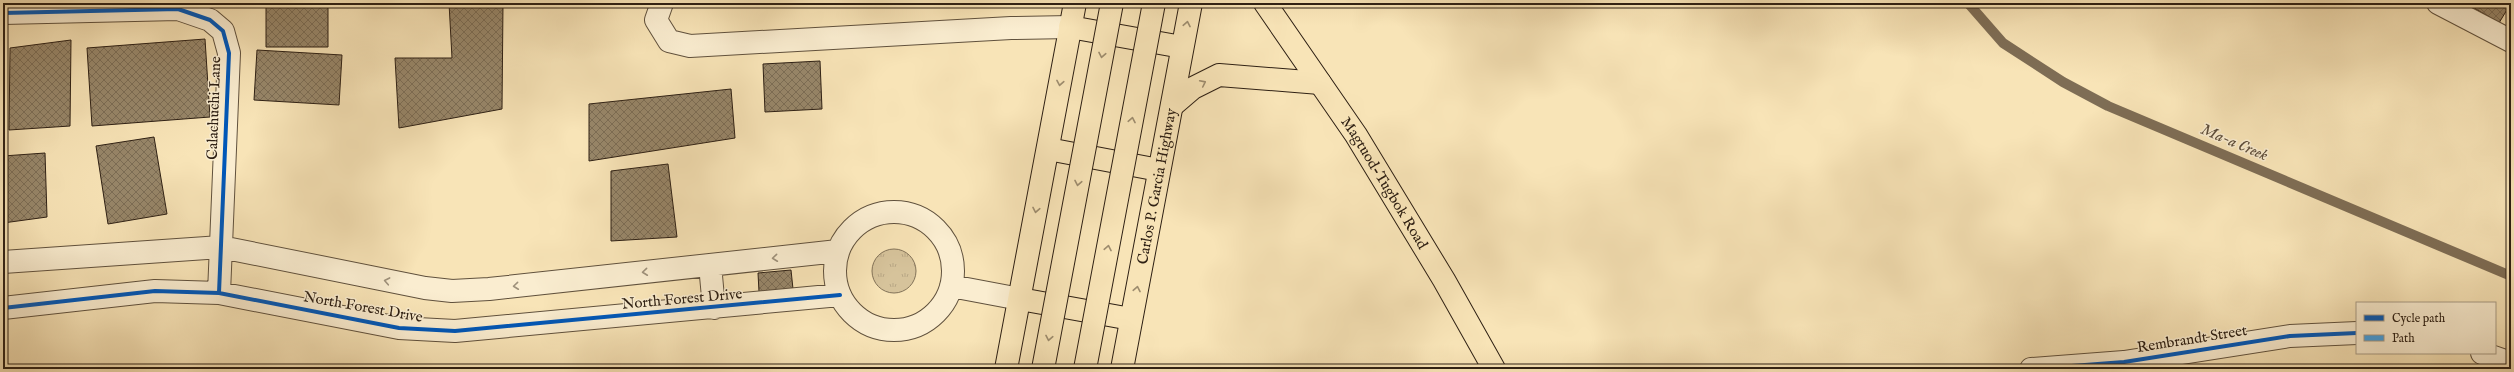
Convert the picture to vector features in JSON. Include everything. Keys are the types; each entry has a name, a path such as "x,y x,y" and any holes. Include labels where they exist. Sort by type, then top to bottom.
{"main road":[{"path":"1006,369 1075,3"},
{"path":"1043,369 1112,3"},
{"path":"1085,369 1154,3"},
{"name":"Carlos P. Garcia Highway","path":"1122,369 1191,3"},
{"name":"Magtuod-Tugbok Road","path":"1265,3 1320,83 1396,200 1494,369"},
{"path":"1070,27 1182,47"},
{"path":"1172,106 1193,88 1219,76 1320,83"},
{"path":"1048,149 1159,170"},
{"path":"1020,299 1131,320"}],"street":[{"path":"662,3 656,20 669,41 690,46 1004,28 1070,27"},
{"path":"2438,3 2511,41"},
{"name":"Calachuchi Lane","path":"3,13 178,9 210,20 223,31 229,53 220,293"},
{"path":"902,212 921,218 937,230 949,246 954,266 951,286 943,305 928,320 909,328 888,330 868,325 851,313 840,295 836,281 835,266 838,251 848,233 864,220 882,213 902,212"},
{"name":"North Forest Drive","path":"3,262 222,247 389,281 452,291 838,251"},
{"path":"710,265 714,308"},
{"path":"951,286 1020,299"},
{"name":"North Forest Drive","path":"3,308 155,291 220,293 400,328 455,331 714,308 840,295"},
{"name":"Rembrandt Street","path":"2031,369 2126,366 2290,336 2356,333"},
{"path":"2485,354 2511,363"}],"green space":[{"path":"890,249 898,249 903,250 910,255 915,262 915,280 910,287 903,292 890,293 882,290 875,283 872,275 872,267 875,259 882,252"}],"building":[{"path":"289,3 328,3 328,47 266,47 266,7 289,7"},
{"path":"449,3 503,3 502,109 399,128 395,58 452,58"},
{"path":"2466,3 2511,3 2511,10 2508,8 2499,23"},
{"path":"205,39 210,117 92,126 87,48"},
{"path":"71,40 70,126 9,130 10,48"},
{"path":"257,50 342,55 339,105 254,100"},
{"path":"820,61 822,109 765,112 763,64"},
{"path":"731,89 735,138 589,161 589,104"},
{"path":"154,137 167,214 108,224 96,146"},
{"path":"45,153 47,217 3,223 3,156"},
{"path":"668,164 677,237 611,241 611,171"},
{"path":"791,270 793,289 759,292 758,273"}],"waterway":[{"name":"Ma-a Creek","path":"1968,3 2003,43 2063,82 2108,106 2511,276"}],"cycle path":[{"path":"3,13 178,9 210,20 223,31 229,53 219,293"},
{"path":"3,308 155,291 219,293 399,328 455,331 840,295"},
{"path":"2031,369 2124,362 2290,336 2356,333"}]}
